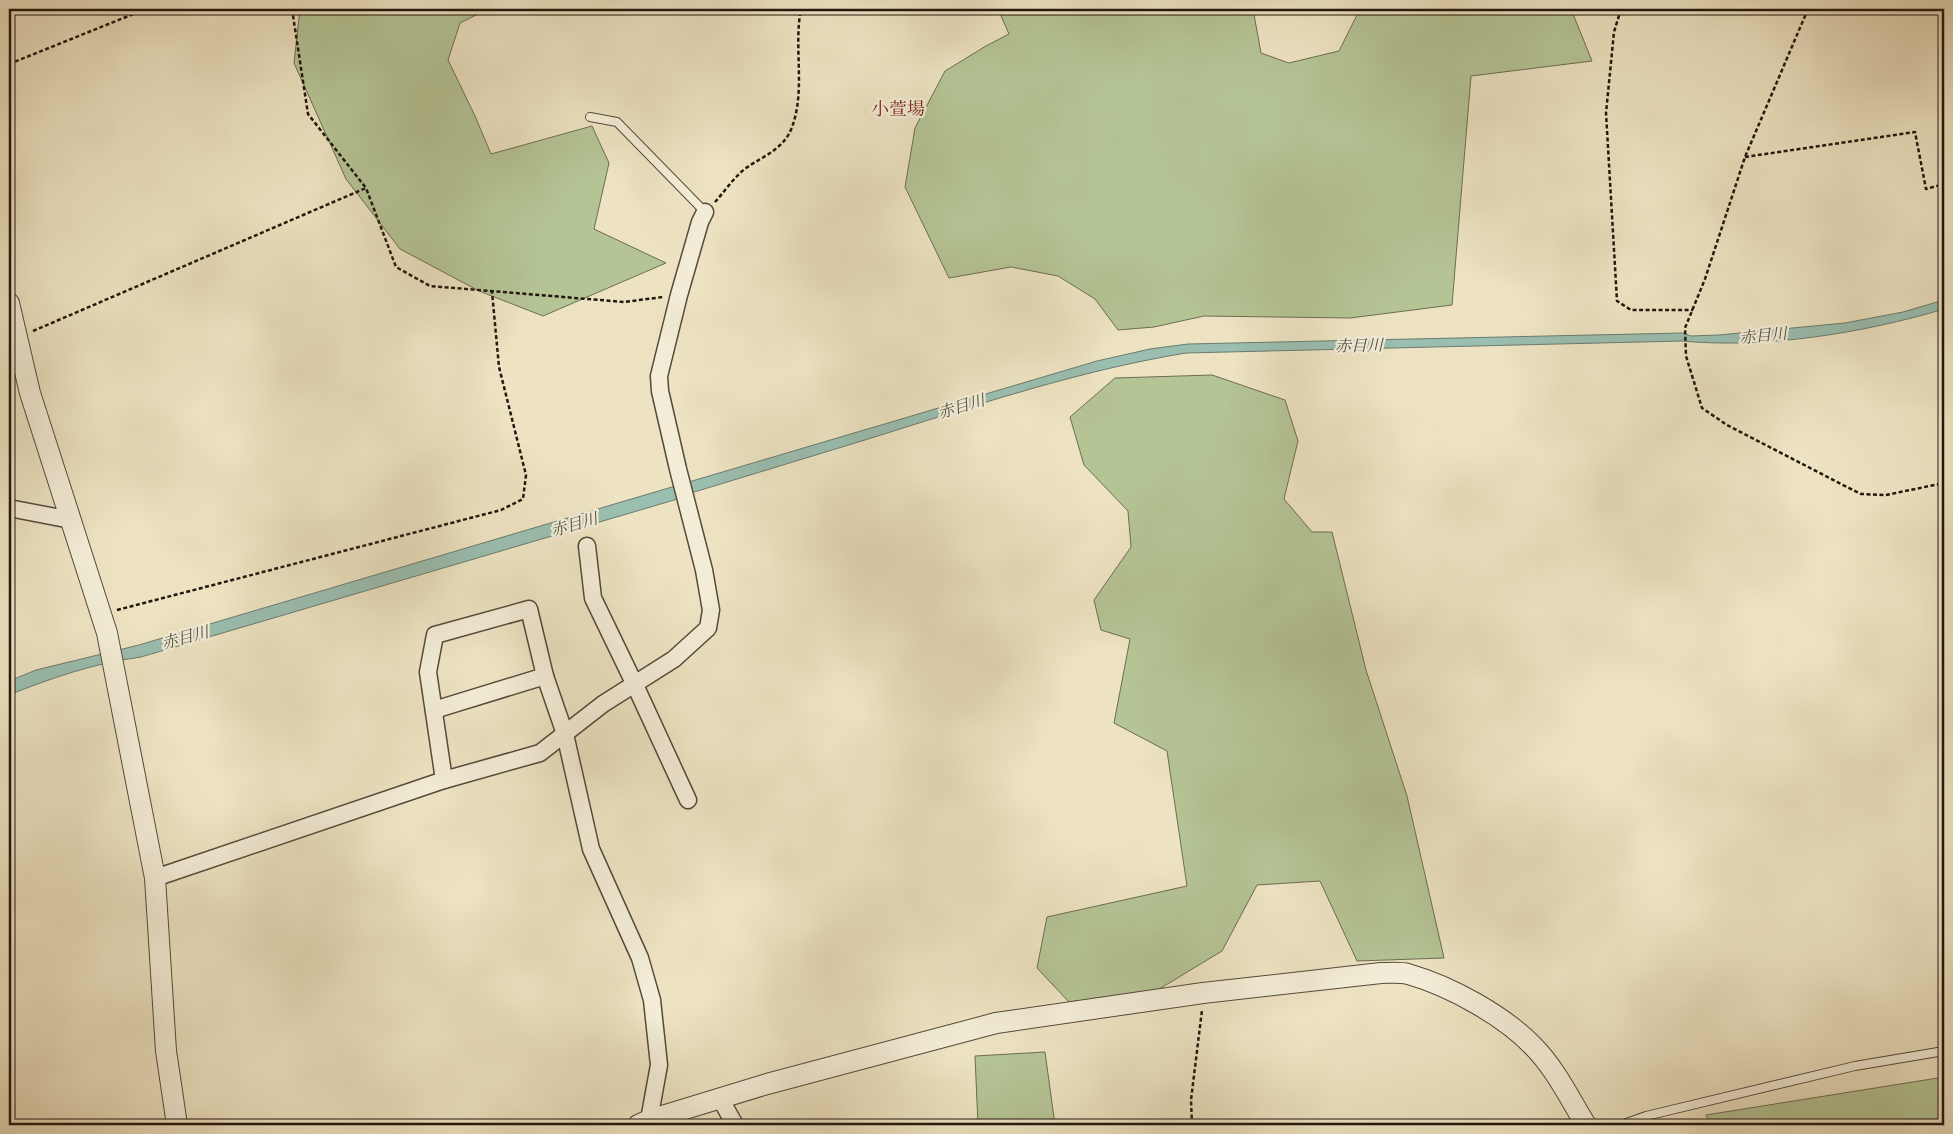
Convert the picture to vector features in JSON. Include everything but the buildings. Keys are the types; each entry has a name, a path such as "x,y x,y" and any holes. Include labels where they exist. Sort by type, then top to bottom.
{"street":[{"path":"155,878 444,780 540,753 603,704 674,659 708,628 711,610 704,570 678,469 660,391 659,376 679,295 700,222 705,212"},
{"path":"9,303 30,393 104,624 116,672 155,878 166,1051 177,1125"},
{"path":"9,508 71,520"},
{"path":"587,546 593,598 688,800"},
{"path":"444,780 428,672 435,635 529,609 545,676 565,734 591,849 640,958 652,1000 659,1065 644,1123"},
{"path":"434,710 545,676"},
{"path":"644,1123 720,1098 996,1023 1204,993 1381,973 1406,974 1452,992 1513,1028 1534,1047 1586,1125"},
{"path":"720,1098 735,1125"}],"lane":[{"path":"590,117 616,122 705,212"},
{"path":"1621,1125 1646,1116 1855,1066 1944,1051"}],"path":[{"path":"9,64 146,9"},
{"path":"292,9 308,114 366,188 396,267 430,286 624,302 679,295"},
{"path":"705,212 745,169 772,153 790,132 796,110 798,22 801,9"},
{"path":"1621,9 1614,32 1606,113 1617,301 1632,310 1693,310"},
{"path":"1808,9 1745,157 1693,310 1685,328 1686,356 1702,408 1727,425 1861,494 1886,494 1944,483"},
{"path":"1745,157 1915,132 1926,189 1944,184"},
{"path":"18,337 366,188"},
{"path":"104,624 501,510 522,499 526,475 500,367 492,291"},
{"path":"1192,1125 1191,1100 1204,993"}],"green space":[{"path":"300,9 488,9 460,23 448,60 491,154 592,126 609,163 594,229 666,263 543,316 479,291 400,249 346,179 294,63"},
{"path":"998,9 1253,9 1261,53 1289,63 1339,51 1360,9 1571,9 1592,61 1471,76 1452,305 1350,318 1204,316 1154,327 1118,330 1095,299 1058,276 1011,267 949,278 905,187 915,128 945,71 1009,34"},
{"path":"1212,375 1285,400 1298,441 1284,499 1312,532 1332,532 1366,670 1407,796 1444,958 1357,961 1320,881 1257,885 1222,951 1151,994 1069,1002 1037,968 1047,917 1187,886 1167,751 1114,723 1130,639 1101,630 1094,600 1131,547 1128,511 1084,465 1070,417 1115,378"},
{"path":"1045,1052 1055,1125 978,1125 975,1056"},
{"path":"1944,1077 1944,1125 1710,1125 1706,1115"}],"water":[{"name":"赤目川","path":"1944,300 1944,309 1913,318 1848,332 1780,341 1714,343 1682,341 1186,353 1145,361 1024,391 691,493 681,498 141,657 107,663 74,672 9,695 9,681 36,670 139,645 1097,361 1150,349 1188,344 1682,333 1691,336 1719,335 1845,323 1903,312"}],"district":[{"name":"小萱場","path":"898,109"}]}
